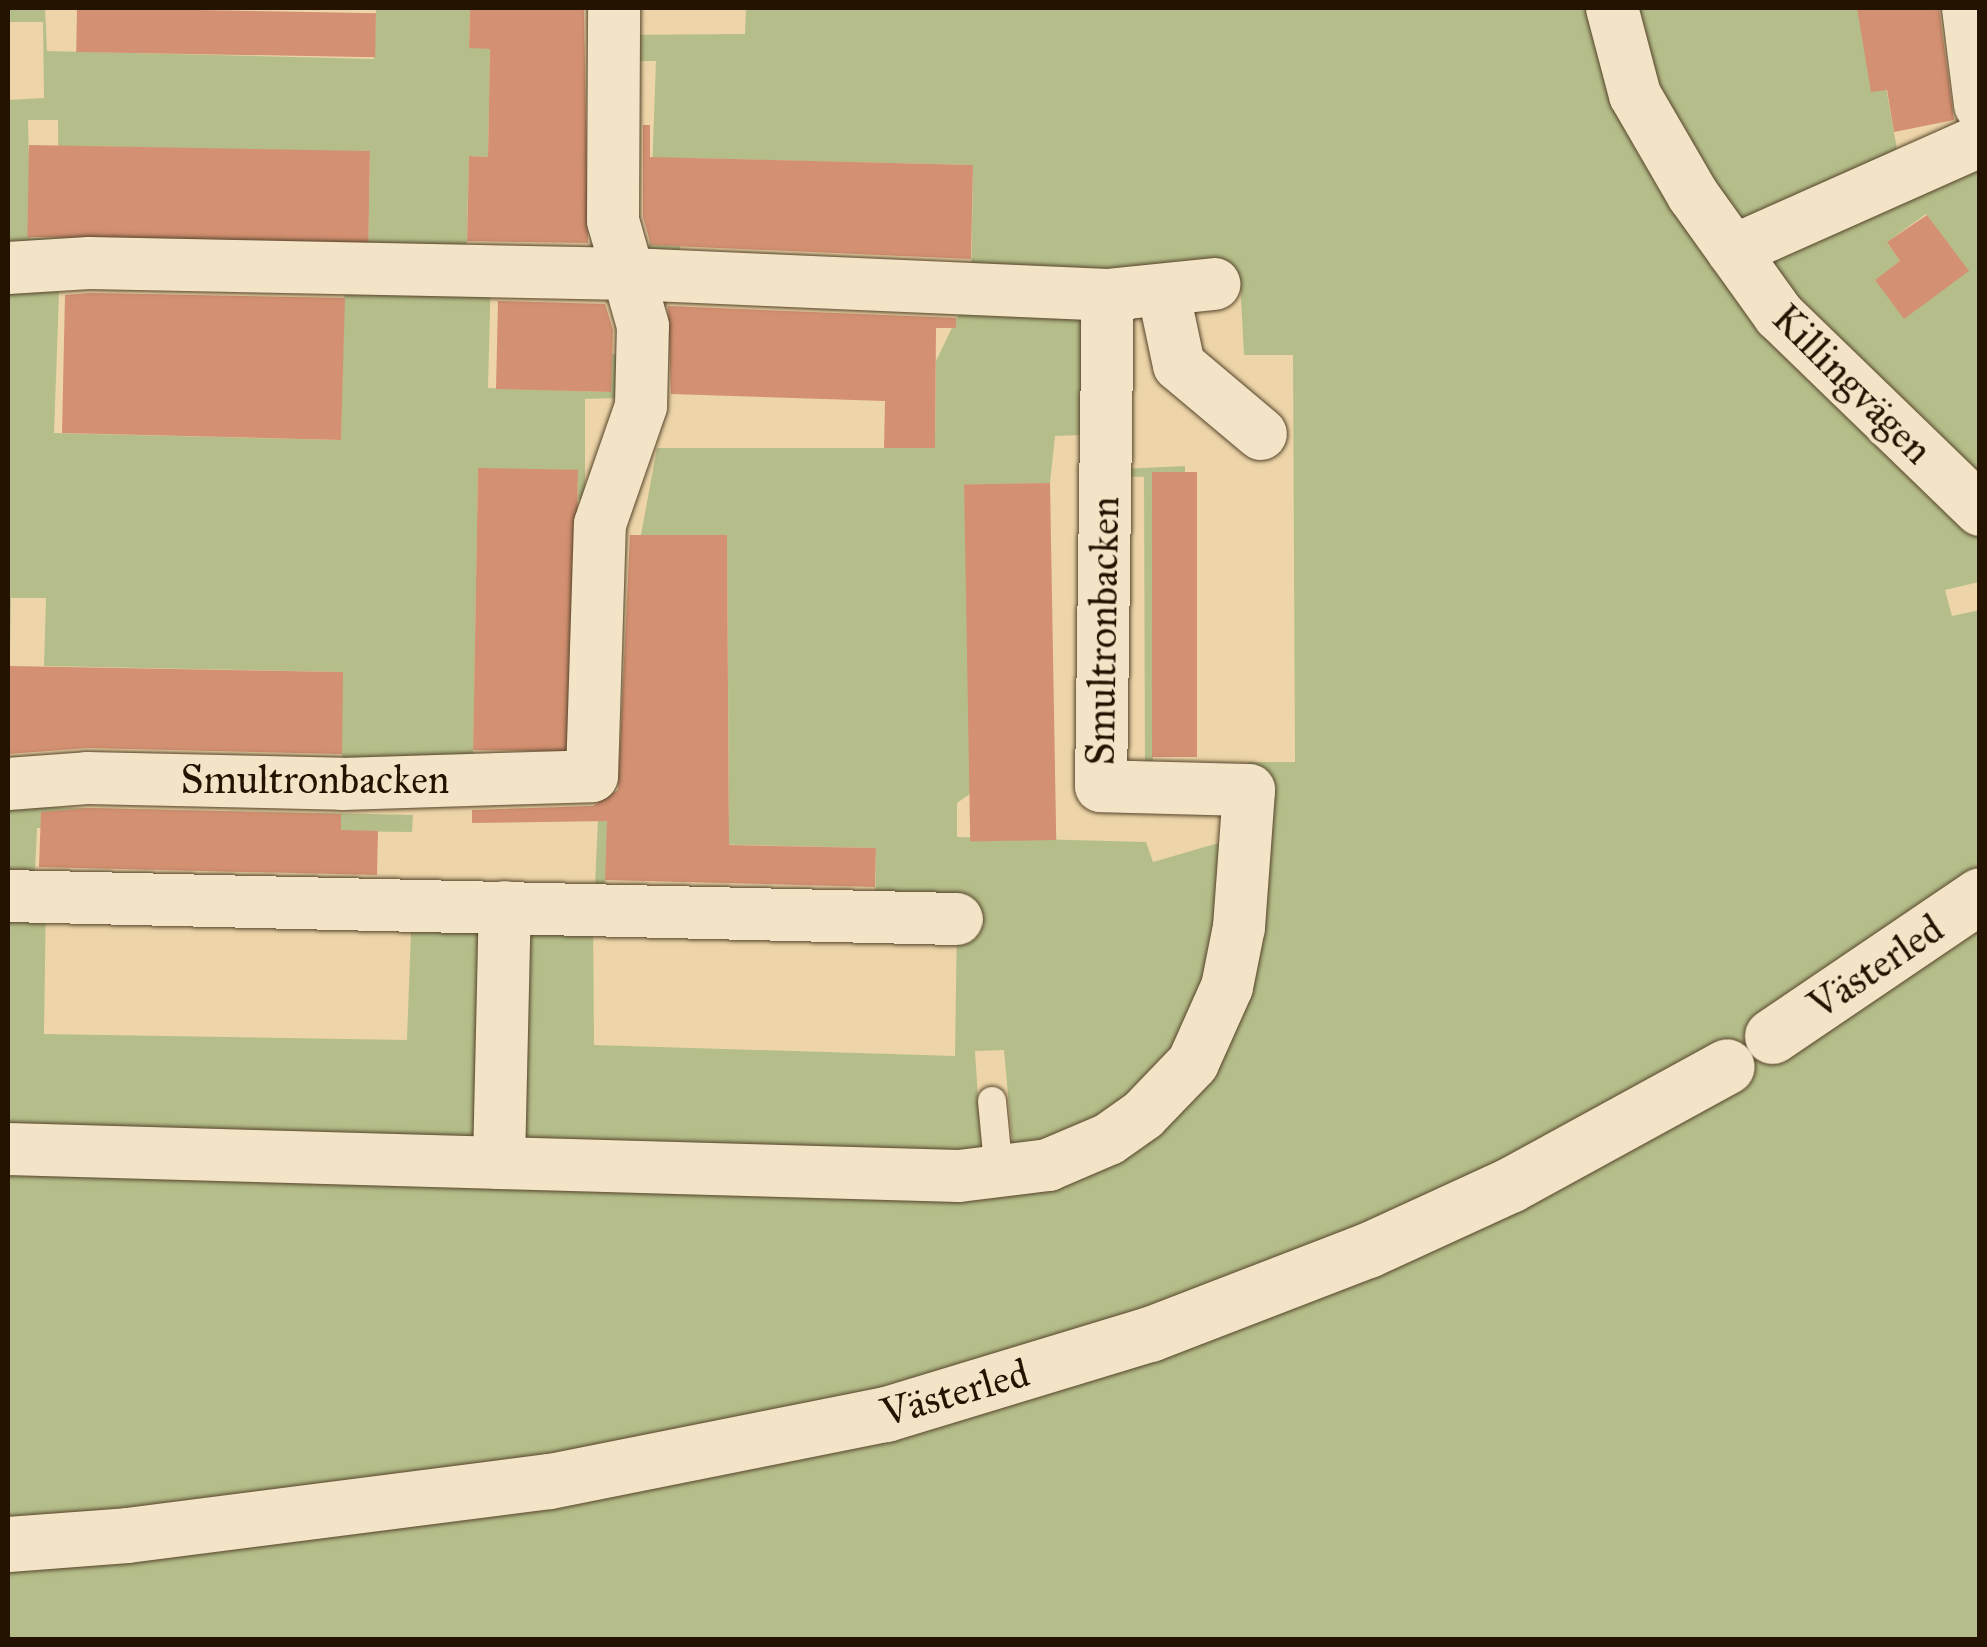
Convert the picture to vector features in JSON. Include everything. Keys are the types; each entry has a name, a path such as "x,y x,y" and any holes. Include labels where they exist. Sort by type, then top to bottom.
{"street":[{"name":"Smultronbacken","path":"8,784 86,778 342,784 592,776 600,524 641,406 642,326 613,221 614,8"},
{"name":"Killingvägen","path":"1612,8 1636,94 1734,251 1779,315 1980,510"},
{"path":"1968,8 1980,105"},
{"path":"1734,251 1980,141"},
{"path":"8,268 89,263 628,274 1108,295 1188,287 1179,365 1261,434"},
{"name":"Smultronbacken","path":"8,1149 999,1174 1081,1153 1175,1086 1201,1050 1221,1002 1239,927 1249,790 1101,786 1108,295"},
{"name":"Västerled","path":"1772,1036 1980,895"},
{"path":"8,896 957,918"},
{"path":"499,1162 505,907"},
{"name":"Västerled","path":"8,1544 127,1536 550,1481 904,1409 1150,1334 1354,1256 1510,1185 1727,1066"},
{"name":"Västerled","path":"8,1566 127,1536"}],"lane":[{"path":"992,1101 999,1174"}],"green space":[{"path":"8,8 45,8 47,51 374,59 376,8 470,8 469,47 490,49 488,157 469,156 466,270 491,271 488,388 610,392 612,354 619,355 617,398 585,399 585,499 578,499 577,470 478,469 473,761 342,784 342,672 44,666 46,598 11,598 8,755 8,100 44,98 43,22 8,22","holes":["28,120 58,120 59,238 31,238","77,146 370,152 368,247 345,268 341,440 54,433 60,264 75,241"]},
{"path":"746,8 1872,8 1901,172 1979,141 1979,582 1945,590 1952,616 1980,610 1979,1639 8,1640 8,784 38,807 413,815 412,832 37,828 34,894 46,894 44,1034 407,1040 412,904 593,908 594,1045 955,1056 957,919 875,916 876,848 607,842 605,886 595,886 598,818 729,817 727,535 641,535 657,448 935,448 936,361 971,288 973,165 681,158 680,255 649,255 656,61 614,61 614,35 745,34","holes":["1926,214 1968,271 1876,281 1900,261 1887,242","1240,281 1244,355 1293,355 1295,762 1249,762 1246,835 1153,862 1146,842 957,837 957,803 980,787 964,485 1050,483 1055,436 1106,434 1108,295","1004,1050 1015,1171 983,1175 975,1051"]},
{"path":"1185,466 1185,472 1152,473 1153,771 1145,772 1144,477 1118,476 1121,469"}],"building":[{"path":"77,8 376,13 375,57 76,52"},
{"path":"470,8 584,8 588,243 467,241 469,156 488,157 490,49 469,48"},
{"path":"1857,8 1939,8 1954,120 1894,132 1887,90 1871,92"},
{"path":"643,125 650,125 650,157 973,165 971,259 651,245 643,217"},
{"path":"29,145 370,151 368,243 27,237"},
{"path":"1927,215 1969,271 1904,319 1875,280 1900,261 1887,242"},
{"path":"65,295 345,298 341,440 62,433"},
{"path":"498,301 605,304 613,330 611,392 496,389"},
{"path":"668,306 956,318 956,328 936,328 935,448 884,448 885,401 671,394"},
{"path":"478,468 578,470 573,752 473,750"},
{"path":"1152,472 1197,472 1197,757 1152,757"},
{"path":"1050,483 1056,840 970,841 964,485"},
{"path":"630,535 727,535 729,845 876,848 875,887 605,880 607,821 472,823 472,810 593,806 618,790"},
{"path":"9,666 343,672 342,754 88,748 8,754"},
{"path":"88,808 341,814 341,830 378,831 377,875 39,867 41,812"}]}
